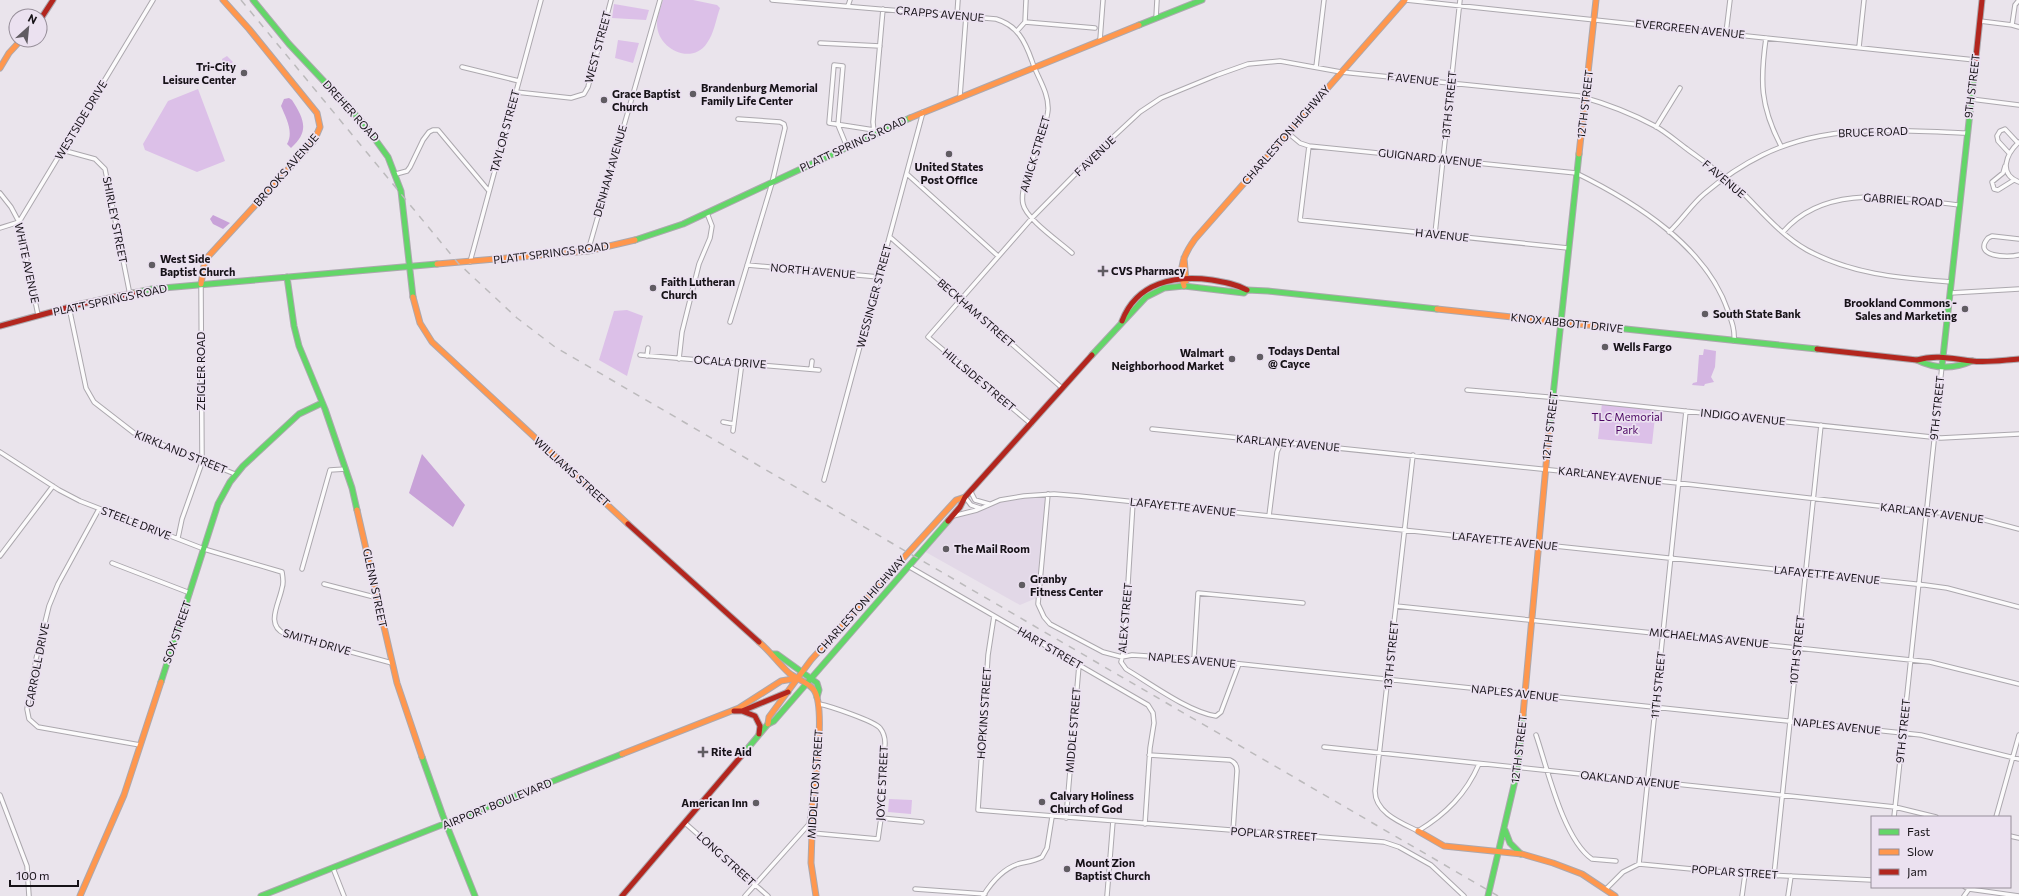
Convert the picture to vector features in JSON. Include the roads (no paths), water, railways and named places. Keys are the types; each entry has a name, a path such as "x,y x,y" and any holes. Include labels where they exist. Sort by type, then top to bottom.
{"main road":[{"name":"BROOKS AVENUE","path":"201,284 205,260 314,141 319,133 321,123 317,113 249,29 223,0"},
{"name":"DREHER ROAD","path":"253,0 326,84 369,128 385,150 396,174 404,206 409,268"},
{"name":"PLATT SPRINGS ROAD","path":"0,326 69,307 130,295 152,289 409,268 588,251 647,237 707,213 772,183 847,147 874,132 1033,66 1202,0"},
{"name":"CHARLESTON HIGHWAY","path":"1180,278 1183,256 1195,239 1405,0"},
{"name":"12TH STREET","path":"1488,896 1500,852 1518,768 1537,545 1576,173 1586,98 1596,0"},
{"name":"9TH STREET","path":"1942,366 1960,205 1966,133 1982,0"},
{"path":"0,68 14,48"},
{"path":"1183,256 1186,265 1187,278 1184,286"},
{"name":"WILLIAMS STREET","path":"409,268 411,293 415,312 421,326 432,342 652,546 773,654 780,664 796,677"},
{"name":"GLENN STREET","path":"287,277 297,341 346,469 363,532 392,664 403,702 446,824 475,896"},
{"name":"CHARLESTON HIGHWAY","path":"1122,321 1124,314 1148,288 1167,278 1205,279 1240,285 1247,290"},
{"path":"1180,278 1184,286"},
{"name":"CHARLESTON HIGHWAY","path":"768,724 769,717 788,692 796,677 864,600 896,568 956,500 965,497 971,492 1122,321 1126,320 1146,297 1164,288 1184,286 1218,289"},
{"name":"KNOX ABBOTT DRIVE","path":"1218,289 1244,293 1247,290 1323,297 1917,360 1926,357 1962,358 1972,361 2019,359"},
{"name":"KNOX ABBOTT DRIVE","path":"1917,360 1925,365 1942,366 1962,366 1972,361"},
{"name":"SOX STREET","path":"80,896 117,814 190,593 204,549 209,527 218,504 236,474 299,414 322,403"},
{"name":"CHARLESTON HIGHWAY","path":"622,896 768,724 774,721 806,682 960,507 965,497"},
{"name":"WILLIAMS STREET","path":"773,654 777,654 796,669"},
{"name":"MIDDLETON STREET","path":"796,669 817,683 820,690 817,697"},
{"name":"MIDDLETON STREET","path":"796,677 806,682 813,689 819,704 818,738 810,823 812,833 811,863 816,896"},
{"name":"AIRPORT BOULEVARD","path":"261,896 732,711 782,681 796,677"},
{"name":"AIRPORT BOULEVARD","path":"732,711 742,711 788,692 806,682"},
{"path":"742,711 755,716 760,726 759,735"},
{"path":"1505,829 1510,843 1522,854"},
{"path":"1418,831 1444,846 1522,854 1569,868 1606,889 1615,896"}],"street":[{"name":"WESTSIDE DRIVE","path":"19,222 153,0"},
{"name":"TAYLOR STREET","path":"470,262 541,0"},
{"name":"WEST STREET","path":"516,92 571,98 584,94 588,87 611,0"},
{"name":"DENHAM AVENUE","path":"588,251 660,0"},
{"name":"CRAPPS AVENUE","path":"772,0 966,16 1002,21 1017,31 1027,48 1033,66"},
{"path":"848,6 850,0"},
{"path":"957,16 958,0"},
{"path":"1017,31 1024,22 1026,0"},
{"path":"1100,40 1103,0"},
{"path":"1156,18 1157,0"},
{"path":"1316,67 1324,0"},
{"name":"EVERGREEN AVENUE","path":"1405,0 1975,60"},
{"name":"13TH STREET","path":"1435,234 1460,0"},
{"path":"1726,33 1730,0"},
{"path":"1859,48 1864,0"},
{"path":"2012,25 2015,5 2019,0"},
{"path":"847,147 838,125 843,66 834,65 829,123 838,125 874,132 883,9"},
{"path":"960,96 966,16"},
{"path":"1980,21 2019,27"},
{"path":"1024,22 1095,28"},
{"path":"1766,38 1762,74 1763,96 1781,146"},
{"path":"820,43 880,46"},
{"name":"F AVENUE","path":"928,337 1032,218 1096,152 1140,112 1162,98 1248,64 1280,61 1341,72 1586,98 1656,127 1725,178 1783,232 1809,251 1856,270 1886,276 1951,282"},
{"name":"AMICK STREET","path":"1032,218 1023,204 1023,193 1045,128 1048,110 1046,96 1033,66"},
{"path":"462,67 519,81"},
{"path":"1656,127 1680,88"},
{"path":"1971,99 2019,104"},
{"name":"WESSINGER STREET","path":"824,480 924,112"},
{"path":"730,322 772,183 785,128 784,124 738,120"},
{"path":"2009,154 1998,141 1997,136 2000,131 2005,129 2019,142 2009,154 2003,173 1992,182 1992,186 1994,189 1998,190 2008,182 2014,180"},
{"path":"396,174 410,167 426,135 433,130 438,130 489,191"},
{"name":"BRUCE ROAD","path":"1669,232 1697,201 1725,178 1748,161 1781,146 1810,137 1858,130 1966,133"},
{"name":"GUIGNARD AVENUE","path":"1288,133 1300,143 1309,146 1576,173"},
{"name":"H AVENUE","path":"1309,146 1300,220 1568,248"},
{"name":"SHIRLEY STREET","path":"62,150 95,159 105,169 130,295"},
{"path":"2005,166 2006,172 2014,180 2019,182"},
{"path":"1576,173 1622,197 1669,232 1693,256 1719,290 1733,323 1735,332 1734,341"},
{"path":"906,174 998,256"},
{"name":"WHITE AVENUE","path":"0,193 11,207 19,222 38,315"},
{"name":"GABRIEL ROAD","path":"1783,232 1801,216 1815,207 1860,197 1877,196 1960,205"},
{"path":"679,358 682,332 699,264 710,238 712,226 707,213"},
{"path":"1032,218 1072,253"},
{"path":"0,228 19,222"},
{"path":"2019,239 1992,236 1988,238 1984,245 1985,250 1989,254 2007,256 2019,255"},
{"name":"BECKHAM STREET","path":"890,237 1062,388"},
{"name":"NORTH AVENUE","path":"747,265 879,277"},
{"name":"ZEIGLER ROAD","path":"178,538 182,519 202,459 201,284"},
{"path":"1950,292 2019,289"},
{"name":"KIRKLAND STREET","path":"69,307 86,388 90,398 130,431 236,474"},
{"name":"HILLSIDE STREET","path":"928,337 1031,424"},
{"path":"647,356 648,348"},
{"name":"OCALA DRIVE","path":"640,355 742,362 819,370"},
{"path":"734,431 742,362"},
{"path":"811,369 812,362"},
{"name":"9TH STREET","path":"1894,816 1942,366"},
{"name":"INDIGO AVENUE","path":"1467,390 1934,437 2019,434"},
{"name":"11TH STREET","path":"1639,864 1686,411"},
{"path":"724,422 734,424"},
{"name":"10TH STREET","path":"1774,875 1821,425"},
{"name":"KARLANEY AVENUE","path":"1152,429 1678,483 1971,516 2019,529"},
{"path":"1269,516 1277,452 1281,443"},
{"name":"STEELE DRIVE","path":"1,455 80,501 204,549 282,572"},
{"name":"13TH STREET","path":"1413,455 1375,791 1376,800 1384,812 1418,831"},
{"path":"302,568 330,470 346,469"},
{"path":"0,556 53,486"},
{"path":"971,492 975,500 990,504"},
{"name":"LAFAYETTE AVENUE","path":"951,516 990,504 1024,496 1048,494 1918,584 1946,588 2019,607"},
{"name":"NAPLES AVENUE","path":"1048,494 1038,604 1041,613 1050,624 1098,651 1122,657 1132,656 1239,664 1921,735 2019,759"},
{"path":"965,497 971,505 980,508"},
{"name":"ALEX STREET","path":"1133,502 1124,649 1121,662 1126,669 1190,707 1206,715 1216,716 1221,712 1239,664"},
{"name":"CARROLL DRIVE","path":"99,508 54,592 36,659 27,714 34,724 38,726 140,745"},
{"path":"112,563 190,593"},
{"name":"HART STREET","path":"908,566 1079,665 1136,696 1151,708 1154,723 1149,755 1144,824"},
{"name":"SMITH DRIVE","path":"282,572 283,584 274,621 279,631 392,664"},
{"path":"324,584 378,598"},
{"path":"1194,660 1198,593 1303,602"},
{"name":"MICHAELMAS AVENUE","path":"1396,606 1910,660 1947,665 2019,684"},
{"name":"HOPKINS STREET","path":"978,810 988,655 994,616"},
{"name":"MIDDLE STREET","path":"1066,818 1079,665"},
{"name":"JOYCE STREET","path":"812,833 878,839 881,818 885,743 884,733 875,724 838,709 819,704"},
{"path":"1536,735 1559,808 1587,856 1596,860 1616,861"},
{"path":"1996,816 2019,735"},
{"name":"OAKLAND AVENUE","path":"1324,747 1895,807 1932,816"},
{"path":"1149,755 1230,760 1235,762 1237,771 1233,831"},
{"path":"1418,831 1431,823 1456,801 1469,786 1479,764"},
{"path":"0,795 27,866 29,896"},
{"name":"POPLAR STREET","path":"978,810 1389,844 1431,865 1464,896"},
{"path":"915,889 984,895 998,877 1010,868 1042,857 1047,848 1052,817"},
{"path":"881,818 922,822"},
{"path":"1107,896 1113,821"},
{"name":"LONG STREET","path":"685,823 768,896"},
{"path":"745,896 810,823"},
{"path":"1606,889 1623,872 1639,864"},
{"name":"POPLAR STREET","path":"1639,864 1746,874 1871,880"},
{"path":"333,868 344,896"},
{"path":"1742,896 1746,874"},
{"path":"1788,896 1791,876"},
{"path":"1964,896 1967,888 2019,896"}],"railway":[{"path":"241,0 458,263 517,318 555,347 1498,896"}],"place":[{"name":"Tri-City Leisure Center","path":"244,73"},
{"name":"Brandenburg Memorial Family Life Center","path":"693,94"},
{"name":"Grace Baptist Church","path":"604,100"},
{"name":"United States Post Office","path":"949,154"},
{"name":"West Side Baptist Church","path":"152,265"},
{"name":"CVS Pharmacy","path":"1103,271"},
{"name":"Faith Lutheran Church","path":"653,288"},
{"name":"Brookland Commons - Sales and Marketing","path":"1965,309"},
{"name":"South State Bank","path":"1705,314"},
{"name":"Wells Fargo","path":"1605,347"},
{"name":"Todays Dental @ Cayce","path":"1260,357"},
{"name":"Walmart Neighborhood Market","path":"1232,359"},
{"name":"The Mail Room","path":"946,549"},
{"name":"Granby Fitness Center","path":"1022,585"},
{"name":"Rite Aid","path":"703,752"},
{"name":"Calvary Holiness Church of God","path":"1042,802"},
{"name":"American Inn","path":"756,803"},
{"name":"Mount Zion Baptist Church","path":"1067,869"}],"park label":[{"name":"TLC Memorial Park","path":"1627,423"}]}
